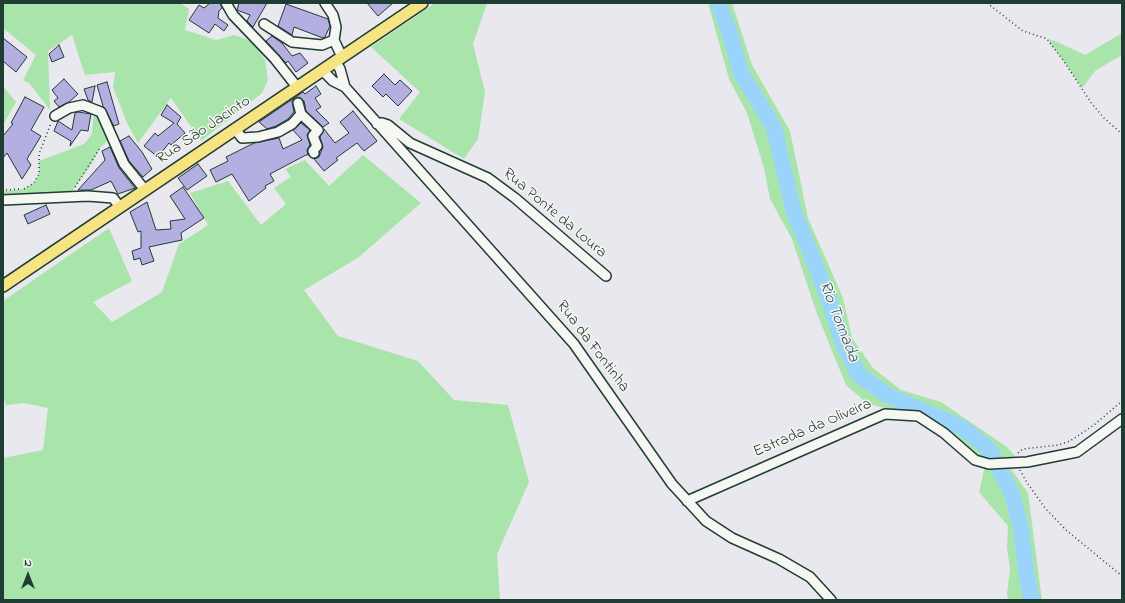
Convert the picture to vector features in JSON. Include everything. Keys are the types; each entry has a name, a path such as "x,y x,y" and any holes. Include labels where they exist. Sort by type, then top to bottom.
{"main road":[{"name":"Rua São Jacinto","path":"3,286 422,3"}],"street":[{"path":"226,3 233,15 275,59 297,87"},
{"path":"233,15 235,3"},
{"path":"264,24 292,42 322,45 334,40 336,27 333,15 326,3"},
{"name":"Rua da Fontinha","path":"334,40 345,87"},
{"name":"Rua da Fontinha","path":"322,70 333,81 345,87 516,276 574,344 672,484 706,521 717,529 748,546 779,559 810,577 831,600"},
{"path":"298,103 301,114 318,130 313,136 318,146 313,151 314,153"},
{"path":"55,116 69,108 83,105 101,112 124,164 145,190"},
{"path":"235,130 242,138 258,137 278,132 292,124 301,114"},
{"name":"Rua Ponte da Loura","path":"377,124 382,122 410,143 488,178 515,198 606,276"},
{"path":"3,200 88,196 113,198 120,207"},
{"name":"Estrada da Oliveira","path":"687,501 885,414 918,416 944,433 975,460 989,464 1017,462 1077,452 1122,419"}],"path":[{"path":"986,3 1023,31 1047,39 1064,60 1092,104 1104,118 1122,134"},
{"path":"3,191 24,189 34,183 39,174 38,154 55,116"},
{"path":"68,197 91,165 100,148"},
{"path":"1122,402 1094,425 1070,441 1058,445 1023,449 1015,456 1026,481 1045,508 1066,530 1122,576"}],"green space":[{"path":"3,3 180,3 189,9 185,30 216,40 234,35 246,39 256,46 265,60 268,80 262,93 201,141 171,98 138,143 127,123 113,87 115,72 85,75 72,35 48,51 50,110 29,83 23,80 36,55 3,28"},
{"path":"435,3 487,3 473,44 485,92 478,139 464,159 399,119 420,92 371,47"},
{"path":"708,3 732,3 752,65 790,131 808,218 843,298 852,338 873,368 901,390 941,402 1007,447 1015,456 1007,463 1028,493 1042,600 1008,600 1007,593 1010,570 1007,547 1008,526 979,492 984,470 988,465 918,416 868,404 846,385 817,314 792,239 770,199 764,168 747,113 729,79"},
{"path":"1122,33 1122,55 1096,70 1082,88 1047,39 1055,41 1085,55"},
{"path":"3,86 16,102 3,125"},
{"path":"94,109 112,136 100,148 91,165 68,197 3,200 3,191 24,189 34,183 39,174 39,161 84,144 92,134"},
{"path":"363,155 421,203 359,257 304,290 338,336 418,361 454,400 508,405 529,482 497,554 500,600 3,600 3,458 43,450 48,408 24,403 6,405 3,397 3,301 109,228 132,281 93,302 112,322 162,292 179,244 208,225 190,193 228,181 261,225 286,204 274,188 291,177 285,169 305,160 329,186"}],"building":[{"path":"210,3 220,3 222,8 219,11 218,18 228,25 224,31 215,24 209,33 189,20 199,5 204,8"},
{"path":"239,3 267,3 253,27 247,21 250,15 237,10"},
{"path":"367,3 393,3 378,16"},
{"path":"286,4 328,19 330,26 325,37 323,38 294,27 292,35 278,26"},
{"path":"272,36 282,43 292,56 300,53 308,63 296,72 288,61 286,63 266,41"},
{"path":"3,38 27,57 16,72 3,61"},
{"path":"59,45 64,57 52,62 49,54"},
{"path":"384,74 395,85 400,80 412,91 398,106 386,94 383,97 372,86"},
{"path":"64,79 78,94 69,102 59,107 54,101 58,98 52,90"},
{"path":"107,82 119,124 114,126 103,106 97,85"},
{"path":"95,86 92,102 88,100 84,89"},
{"path":"316,86 321,94 315,98 321,107 316,110 329,123 323,127 306,111 304,101 299,97 292,101 294,112 288,119 267,129 259,122 303,92 305,94"},
{"path":"25,97 44,107 31,130 41,136 27,159 31,165 22,179 7,153 3,158 3,136 13,124 11,123"},
{"path":"167,105 181,117 177,124 185,133 171,145 169,143 158,157 144,146 155,133 158,136 174,123 161,115"},
{"path":"353,111 377,141 364,151 357,143 336,158 338,160 324,171 314,159 319,157 323,147 320,137 324,129 335,143 349,133 340,122"},
{"path":"75,113 91,114 88,131 81,130 70,146 71,141 54,131 58,121 72,130"},
{"path":"301,123 310,130 307,135 310,145 307,150 308,155 270,174 274,181 265,186 266,188 249,201 232,174 216,182 210,170 228,161 226,157 254,143 279,138 283,149 302,140 293,130"},
{"path":"129,136 142,152 152,169 143,177 129,161 120,141"},
{"path":"110,147 119,168 135,188 118,194 111,181 91,190 78,190 105,160 102,151"},
{"path":"198,164 207,176 187,190 178,178"},
{"path":"183,187 204,218 181,233 182,240 149,247 154,261 142,265 140,258 134,260 132,251 141,248 141,231 138,232 130,212 147,202 156,230 171,229 170,221 185,219 170,196"},
{"path":"46,205 50,214 28,224 24,215"}],"waterway":[{"name":"Rio Tornada","path":"718,3 728,28 741,73 774,128 793,209 828,297 844,346 859,375 887,395 963,428 989,449 1012,494 1021,528 1026,572 1032,600"}]}
